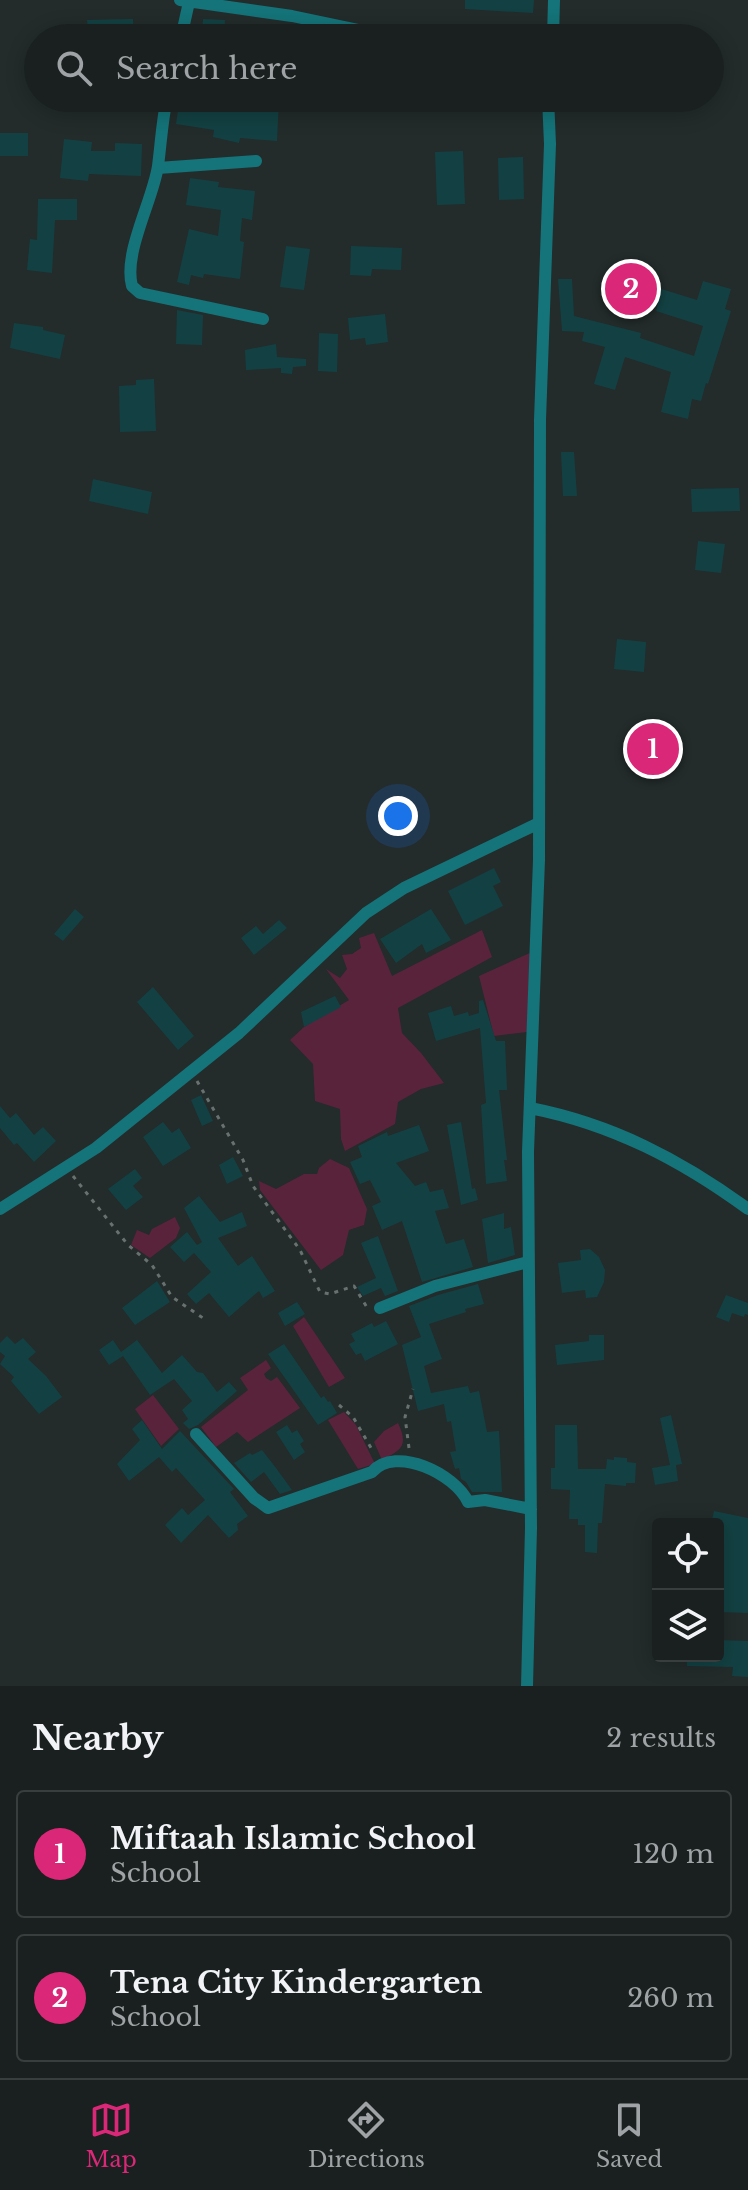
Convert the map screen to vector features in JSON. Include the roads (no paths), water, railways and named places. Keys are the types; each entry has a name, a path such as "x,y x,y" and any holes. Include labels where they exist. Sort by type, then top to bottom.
{"street":[{"path":"553,24 554,0"},
{"path":"182,24 184,1 330,24"},
{"path":"165,112 158,168 130,275 135,290 263,319"},
{"path":"527,1686 531,1509 530,1108 539,823 540,420 549,112"},
{"path":"158,168 256,161"},
{"path":"0,1209 96,1148 239,1033 366,913 404,888 539,823"},
{"path":"530,1108 572,1116 618,1132 691,1170 748,1209"},
{"path":"380,1308 435,1286 528,1262"},
{"path":"196,1434 254,1498 268,1508 372,1472 379,1464 394,1461 437,1472 461,1488 468,1502 485,1500 531,1509"}],"place":[{"name":"Tena City Kindergarten","path":"631,289"},
{"name":"Miftaah Islamic School","path":"653,749"}]}
